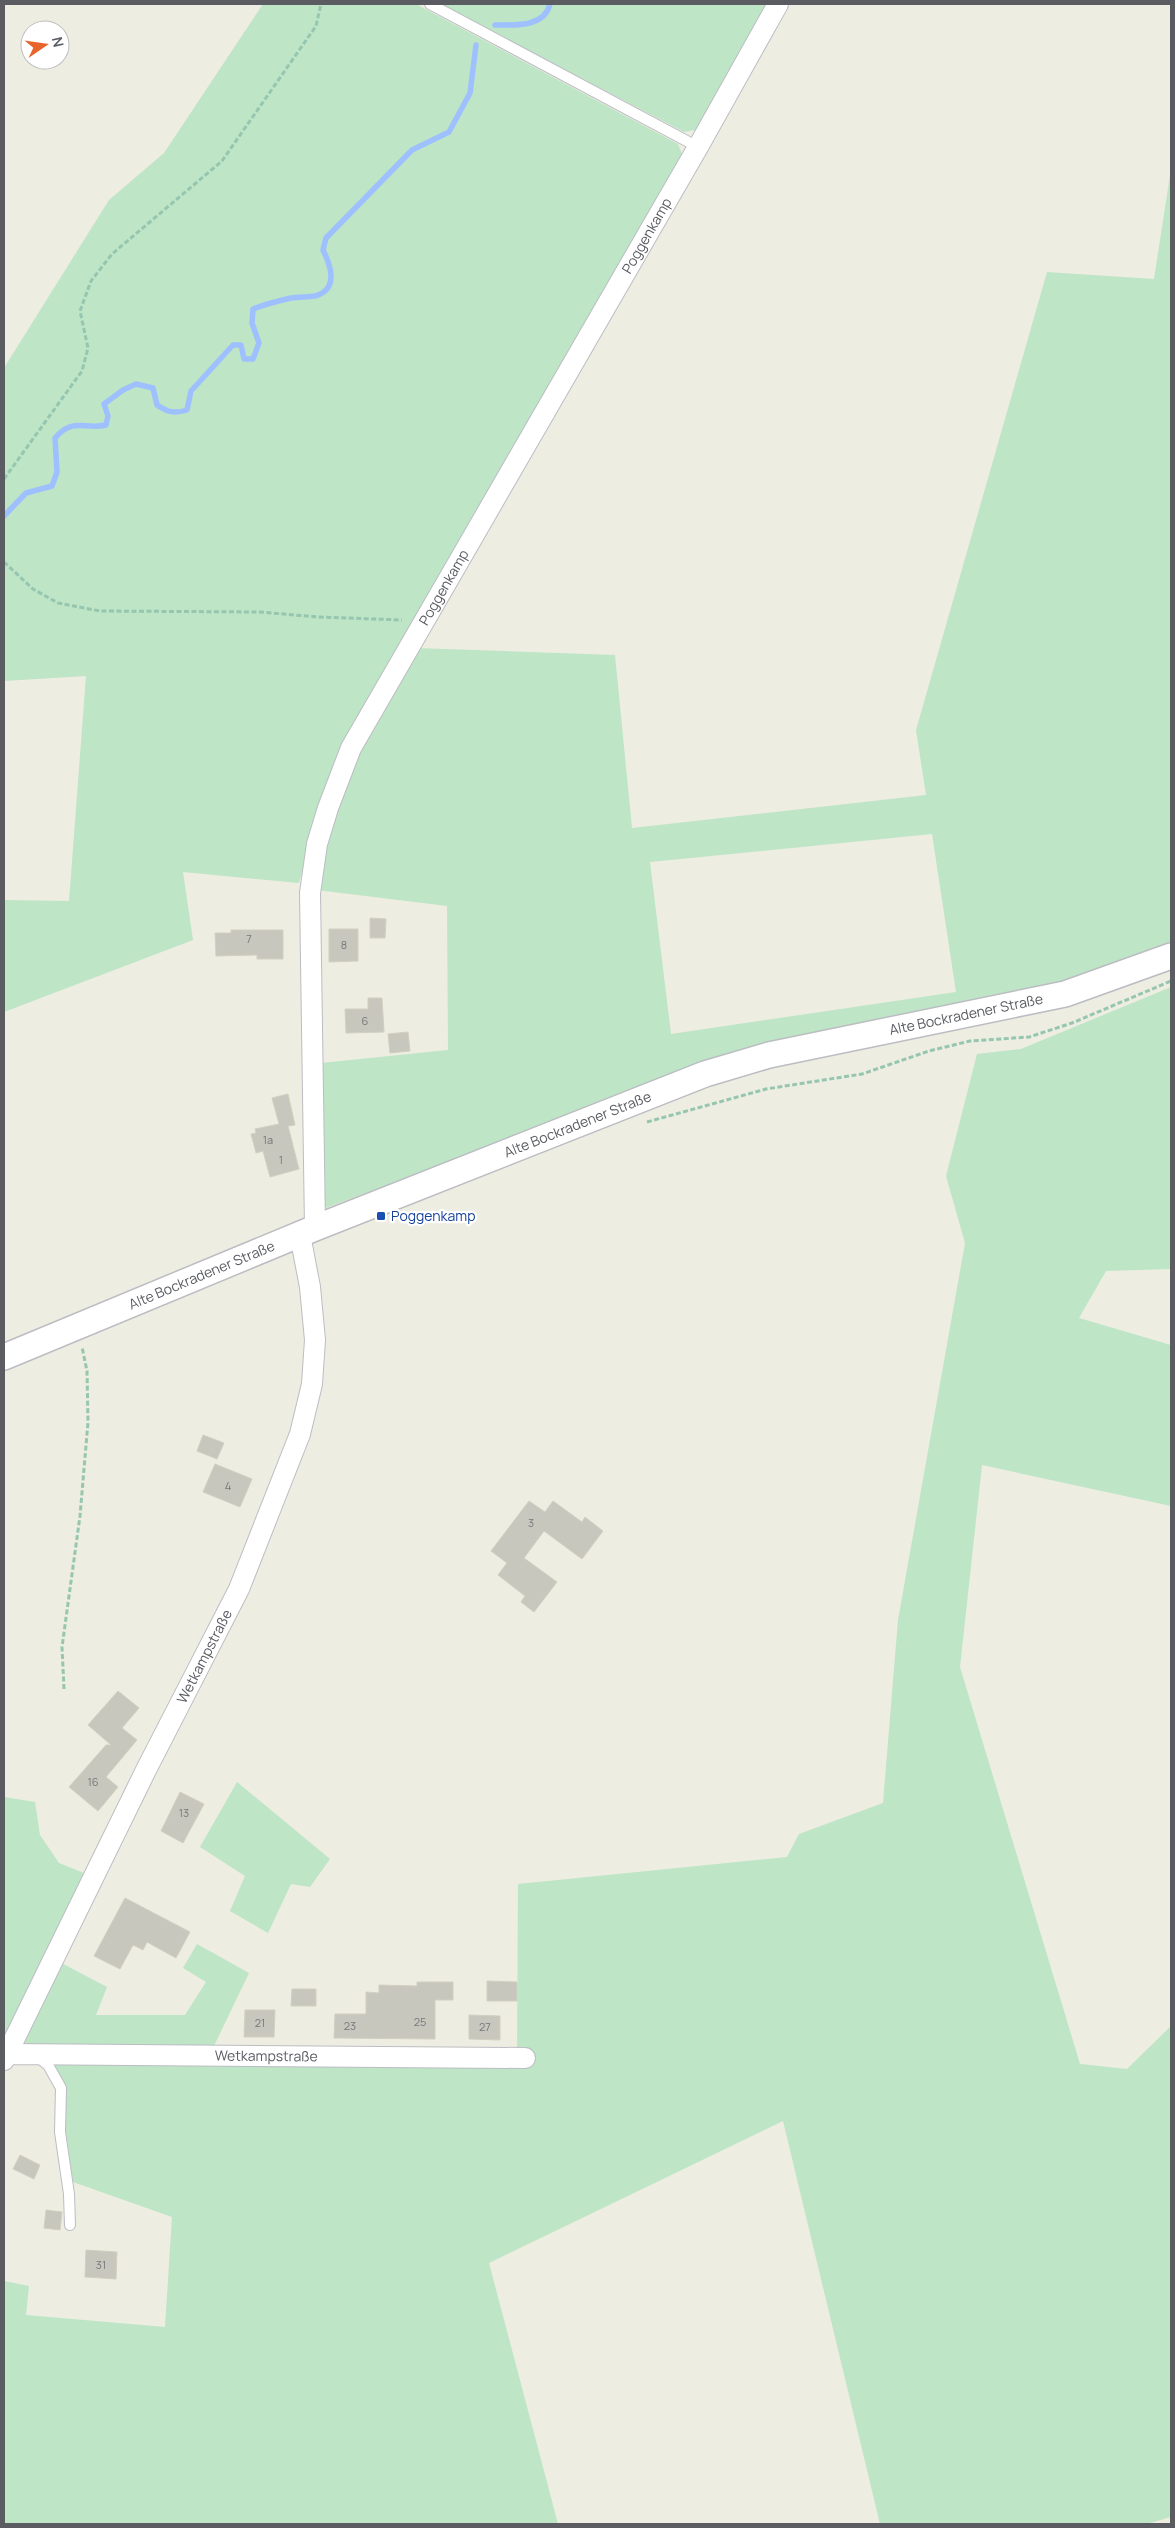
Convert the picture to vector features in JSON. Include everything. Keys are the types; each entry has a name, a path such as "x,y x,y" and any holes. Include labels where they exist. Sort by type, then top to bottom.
{"street":[{"name":"Poggenkamp","path":"308,1232 310,893 317,844 328,808 351,748 698,147 778,4"},
{"name":"Alte Bockradener Straße","path":"4,1357 308,1232 705,1074 769,1055 1065,994 1171,956"},
{"name":"Wetkampstraße","path":"5,2057 142,1779 239,1589 300,1434 312,1384 315,1340 310,1287 308,1232"},
{"name":"Wetkampstraße","path":"5,2057 36,2054 526,2058"}],"lane":[{"path":"430,4 698,147"},
{"path":"36,2054 48,2065 61,2088 60,2132 69,2194 70,2225"}],"path":[{"path":"4,479 82,371 88,348 80,311 91,281 112,254 222,161 316,26 321,4"},
{"path":"4,562 33,589 58,603 100,611 260,612 318,617 425,621"},
{"path":"642,1124 766,1089 862,1074 930,1051 970,1041 1029,1037 1072,1023 1171,981"},
{"path":"73,1350 90,1342"},
{"path":"64,1688 62,1647 80,1516 88,1422 87,1371 81,1346"}],"green space":[{"path":"263,4 416,4 678,144 684,159 322,802 299,883 183,872 193,940 4,1012 4,900 69,901 86,676 4,681 4,368 109,200 164,153"},
{"path":"440,4 771,4 701,129 684,132"},
{"path":"1171,169 1171,948 1066,990 701,1067 323,1209 321,1063 448,1050 447,906 317,890 322,845 357,750 415,648 615,655 632,828 926,795 916,730 1047,272 1154,279","holes":["932,834 956,992 671,1034 650,862"]},
{"path":"1171,987 1171,1269 1106,1271 1079,1318 1171,1345 1171,1506 982,1465 960,1667 1080,2064 1127,2069 1171,2026 1171,2517 1146,2524 880,2524 783,2121 489,2263 558,2524 4,2524 4,2281 29,2286 26,2315 165,2327 172,2217 73,2182 66,2134 66,2087 51,2061 517,2062 518,1884 787,1857 799,1834 883,1803 898,1620 965,1243 946,1176 977,1054 1021,1049"},
{"path":"237,1782 330,1859 310,1887 291,1884 268,1933 230,1911 245,1876 200,1847"},
{"path":"4,1797 35,1802 40,1835 59,1863 89,1875 48,1956 107,1987 96,2015 185,2015 206,1982 183,1968 197,1944 249,1973 211,2052 4,2051"}],"building":[{"path":"370,918 386,919 385,938 370,938"},
{"path":"329,929 358,929 358,961 329,962"},
{"path":"231,930 283,930 283,959 257,959 257,955 216,956 215,933 231,933"},
{"path":"368,998 382,998 384,1032 346,1033 345,1009 368,1009"},
{"path":"408,1032 410,1051 390,1053 388,1034"},
{"path":"288,1094 295,1125 288,1126 299,1169 270,1177 263,1151 256,1153 251,1134 256,1133 255,1129 279,1124 272,1098"},
{"path":"203,1435 224,1443 217,1459 197,1451"},
{"path":"215,1464 252,1479 240,1507 203,1492"},
{"path":"529,1501 545,1512 553,1501 582,1522 585,1517 603,1531 582,1559 544,1531 524,1558 557,1582 534,1612 521,1602 525,1596 498,1575 507,1563 491,1551"},
{"path":"118,1691 139,1708 122,1728 137,1740 106,1777 118,1787 98,1811 69,1787 106,1745 111,1745 88,1725"},
{"path":"180,1792 204,1804 183,1843 161,1831"},
{"path":"125,1898 190,1932 176,1958 147,1942 143,1950 133,1945 120,1969 94,1956"},
{"path":"487,1981 517,1982 517,2001 487,2001"},
{"path":"417,1982 453,1982 453,2000 435,2000 435,2039 334,2038 335,2014 366,2014 366,1992 379,1993 379,1985 417,1986"},
{"path":"292,1989 316,1989 316,2006 291,2006"},
{"path":"245,2010 275,2010 274,2037 244,2037"},
{"path":"469,2015 500,2016 500,2040 469,2039"},
{"path":"20,2155 40,2165 34,2179 13,2169"},
{"path":"46,2210 62,2212 60,2230 44,2228"},
{"path":"86,2250 117,2252 116,2279 85,2277"}],"waterway":[{"path":"495,25 519,25 535,21 547,12 550,4"},
{"path":"4,516 26,493 52,486 57,472 55,438 61,432 73,426 106,425 108,416 104,404 123,390 136,384 153,388 157,405 164,409 171,412 187,410 191,391 233,345 241,345 244,359 253,359 259,343 252,323 253,309 291,298 315,296 323,293 328,288 331,276 323,250 326,238 412,150 449,132 470,93 476,45"}],"place":[{"name":"Poggenkamp","path":"381,1216"}]}
